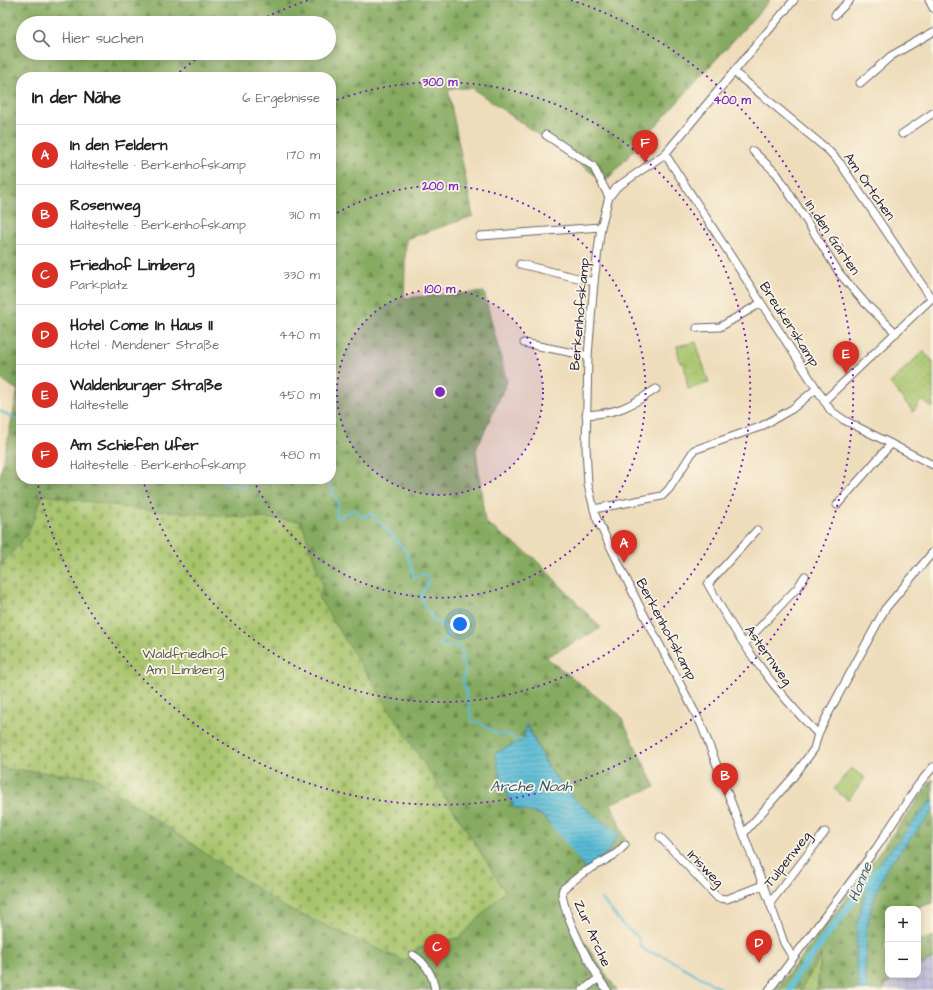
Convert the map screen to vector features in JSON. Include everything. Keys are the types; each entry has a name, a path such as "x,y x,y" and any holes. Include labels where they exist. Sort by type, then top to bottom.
{"street":[{"name":"Berkenhofskamp","path":"793,958 784,943 744,833 701,724 637,601 594,509 586,472 586,414 588,356 594,282 601,227 609,197 617,187 665,154 794,0"},
{"path":"835,15 850,0"},
{"path":"929,0 933,8"},
{"path":"860,83 891,56 933,32"},
{"name":"Am Örtchen","path":"734,72 828,150 840,163 932,298"},
{"path":"902,134 933,113"},
{"path":"546,135 593,166 609,197"},
{"name":"In den Gärten","path":"753,151 777,174 840,274 865,303 896,333"},
{"name":"Breukerskamp","path":"665,154 831,411 844,420 933,465"},
{"path":"480,236 601,227"},
{"path":"520,264 594,282"},
{"path":"824,401 932,298"},
{"path":"697,328 720,327 761,304"},
{"path":"524,343 588,356"},
{"path":"586,414 602,414 624,409 656,389"},
{"path":"594,509 662,496 669,489 694,450 760,427 792,409 816,389"},
{"path":"837,505 891,444"},
{"name":"Asternweg","path":"757,530 708,584 729,621 773,685 818,734"},
{"path":"744,833 794,776 814,750 818,734 885,609 933,552"},
{"path":"745,643 798,588 805,576"},
{"path":"769,990 877,847 918,785 933,767"},
{"name":"Tulpenweg","path":"770,903 825,832"},
{"name":"Irisweg","path":"660,837 718,898 727,899 763,885"},
{"name":"Zur Arche","path":"607,990 598,978 568,913 562,892 563,889 583,873 616,854 625,845"},
{"path":"413,955 423,963 430,972 434,981 435,990"},
{"path":"583,990 598,978"}],"shaded area":[{"path":"933,959 933,990 884,990 885,985 898,978 921,978 921,965"}],"green space":[{"path":"0,0 770,0 605,182 472,88 448,89 473,216 406,239 404,298 484,292 507,382 476,450 485,522 534,558 601,628 546,657 620,715 655,787 611,803 626,842 560,889 581,938 617,990 0,990 0,477 16,400 16,484 336,484 336,72 16,72 16,389 0,379","holes":["527,725 550,770 572,797 593,816 585,869 566,841 542,815 515,808 495,753 524,740"]},
{"path":"696,342 709,383 688,389 684,363 680,363 677,346"},
{"path":"923,351 933,361 933,408 922,400 913,412 890,383"},
{"name":"Waldfriedhof Am Limberg","path":"43,495 146,510 301,521 323,586 318,597 505,891 460,937 416,949 405,961 284,907 94,777 8,769 0,766 0,566 27,535"},
{"path":"851,768 865,778 848,800 834,789"},
{"path":"933,779 933,903 921,906 885,906 885,978 898,978 885,985 884,990 817,990 821,954 801,990 775,990 818,936"},
{"path":"933,936 933,959 921,965 921,942 921,940"},
{"path":"822,953 817,990 801,990"}],"water":[{"name":"Arche Noah","path":"526,724 544,760 565,790 590,813 619,833 609,851 585,869 566,841 542,815 515,808 505,788 495,753 524,740"},
{"path":"933,799 933,811 887,867 872,904 867,928 865,975 868,990 859,990 856,962 857,925 864,897 877,866"}],"waterway":[{"path":"0,411 16,419"},
{"path":"226,484 244,488 248,484"},
{"path":"329,484 338,502 336,517 338,519 353,509 363,517 371,513 404,549 411,564 414,578 421,574 425,574 429,580 421,597 425,607 432,616 432,620 448,628 447,636 441,641 441,646 459,646 463,653 460,659 466,670 463,680 472,721 479,722 498,735 507,733 514,739 524,740 525,743"},
{"path":"551,825 566,841 579,859"},
{"name":"Hönne","path":"790,990 796,976 867,882 879,869"},
{"path":"601,898 623,925 638,937 640,945 647,952 662,955 723,990"}],"place":[{"name":"Am Schiefen Ufer","path":"645,163"},
{"name":"Waldenburger Straße","path":"846,374"},
{"name":"In den Feldern","path":"624,563"},
{"name":"Rosenweg","path":"725,796"},
{"name":"Hotel Come In Haus II","path":"759,963"},
{"name":"Friedhof Limberg","path":"437,967"}]}
